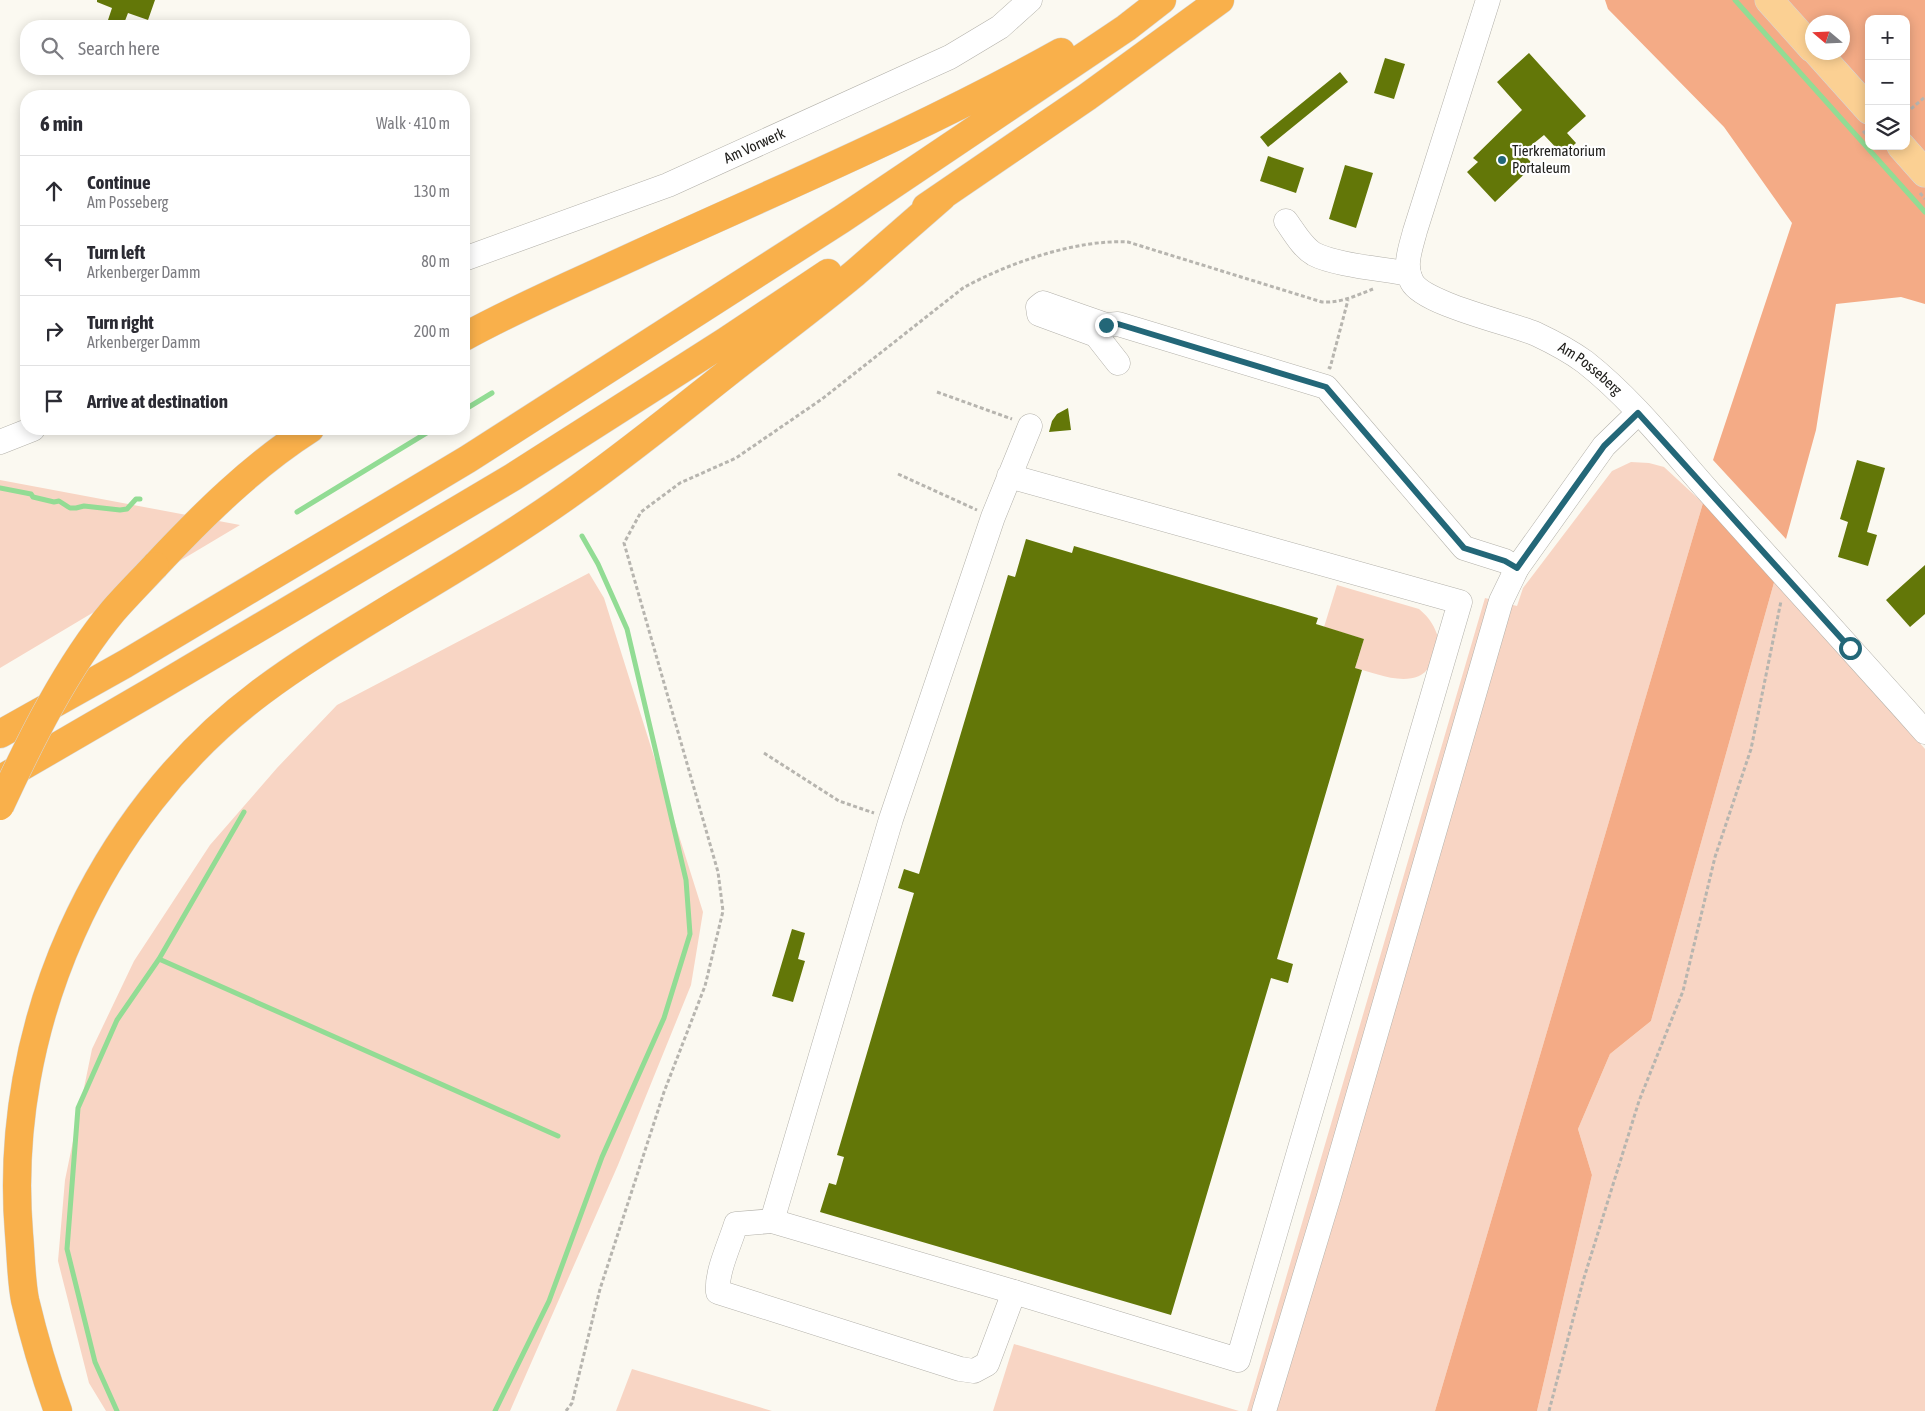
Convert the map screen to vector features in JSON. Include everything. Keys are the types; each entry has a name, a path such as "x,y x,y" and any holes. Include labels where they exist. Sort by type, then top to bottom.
{"highway":[{"path":"0,734 125,664 468,459 842,219 1126,28 1162,0"},
{"path":"0,779 163,685 513,477 726,342 1087,97 1220,0"},
{"path":"470,334 855,156 1010,80 1072,46 1126,28"},
{"path":"58,1411 48,1383 24,1296 17,1204 18,1158 23,1101 33,1044 50,988 84,905 110,860 143,810 184,761 226,720 262,691 340,638 484,552 581,486 852,275 942,197"},
{"path":"0,806 44,716 79,658 112,612 189,530 234,488 290,441 300,435"}],"main road":[{"path":"1769,0 1805,40"},
{"path":"1824,60 1865,106"},
{"path":"1905,150 1925,173"}],"street":[{"name":"Am Vorwerk","path":"470,256 668,185 933,65 1000,27 1030,0"},
{"path":"1286,221 1303,244 1314,253 1336,261 1409,274 1410,251 1415,231 1488,0"},
{"name":"Am Posseberg","path":"1409,274 1412,282 1419,290 1428,295 1536,334 1566,350 1596,371 1638,413 1925,732"},
{"path":"1118,363 1101,330 1118,324 1326,387 1456,547 1505,561 1517,568"},
{"path":"1264,1411 1329,1196 1501,601 1517,568 1604,446 1638,413"},
{"path":"772,1221 891,819 993,517 1030,426"},
{"path":"0,442 20,434"},
{"path":"1009,476 1460,602 1238,1360 1014,1292 772,1221 736,1224 717,1285 718,1292 951,1366 974,1371 987,1364 1014,1292"}],"path":[{"path":"1910,110 1925,97"},
{"path":"566,1411 572,1403 600,1289 664,1092 705,986 722,911 718,872 624,543 641,512 680,483 736,458 822,399 963,288 981,278 1043,255 1098,243 1128,242 1322,302 1348,300 1374,288"},
{"path":"1320,365 1330,368 1348,300"},
{"path":"937,392 1030,426"},
{"path":"898,474 993,517"},
{"path":"1549,1411 1583,1281 1639,1101 1683,992 1715,857 1751,749 1782,600 1793,584"},
{"path":"764,753 839,802 891,819"}],"shaded area":[{"path":"1605,0 1925,0 1925,304 1901,297 1836,304 1816,430 1786,539 1713,460 1792,223 1724,127 1608,9"},
{"path":"1631,462 1649,463 1664,467 1703,503 1435,1411 1247,1411 1485,598 1517,606 1523,588 1612,471"},
{"path":"0,480 240,525 0,668"},
{"path":"1703,503 1775,579 1651,1021 1610,1054 1578,1129 1592,1175 1537,1411 1435,1411"},
{"path":"589,573 604,598 703,912 691,985 618,1165 510,1411 106,1411 89,1383 58,1261 65,1180 92,1049 134,961 210,845 277,768 337,705"},
{"path":"1775,579 1925,749 1925,1411 1537,1411 1592,1175 1578,1129 1610,1054 1651,1021"},
{"path":"1337,585 1419,609 1429,619 1439,640 1430,666 1414,678 1405,679 1384,676 1355,668 1364,639 1324,627"},
{"path":"1014,1344 1239,1411 993,1411"},
{"path":"632,1369 772,1411 616,1411"}],"building":[{"path":"97,0 155,0 148,20 128,13 125,20 108,20 112,8 97,2"},
{"path":"1529,53 1586,116 1567,133 1576,143 1563,155 1544,135 1522,153 1534,165 1495,202 1467,172 1478,162 1473,158 1522,110 1497,82"},
{"path":"1385,58 1405,64 1394,99 1374,93"},
{"path":"1340,72 1348,82 1268,147 1260,137"},
{"path":"1268,156 1304,168 1296,193 1260,181"},
{"path":"1345,165 1373,173 1356,228 1329,219"},
{"path":"1068,408 1071,430 1049,432 1052,421 1057,414"},
{"path":"1857,460 1885,468 1867,532 1877,535 1868,566 1838,557 1848,522 1840,519"},
{"path":"1026,539 1072,553 1074,546 1318,618 1316,624 1364,639 1355,668 1362,670 1277,959 1293,964 1288,983 1271,978 1171,1315 820,1212 829,1183 836,1185 844,1157 837,1155 914,893 898,888 904,869 919,874 1008,575 1015,577"},
{"path":"1925,565 1925,614 1910,627 1886,600"},
{"path":"792,929 805,933 798,959 805,961 793,1002 772,996"}],"waterway":[{"path":"1735,0 1925,212"},
{"path":"470,406 492,393"},
{"path":"297,512 423,435"},
{"path":"0,488 31,494 33,497 54,502 59,501 70,508 84,506 120,510 127,509 136,499 140,499"},
{"path":"495,1411 549,1301 602,1157 664,1018 690,934 686,880 627,629 598,564 582,536"},
{"path":"117,1411 95,1362 67,1249 78,1108 117,1020 159,959 244,812"},
{"path":"159,959 558,1136"}],"place":[{"name":"Tierkrematorium Portaleum","path":"1502,160"}],"route":[{"path":"1106,325 1118,324 1326,387 1464,548 1505,561 1517,568 1604,446 1638,413 1850,648"}]}
